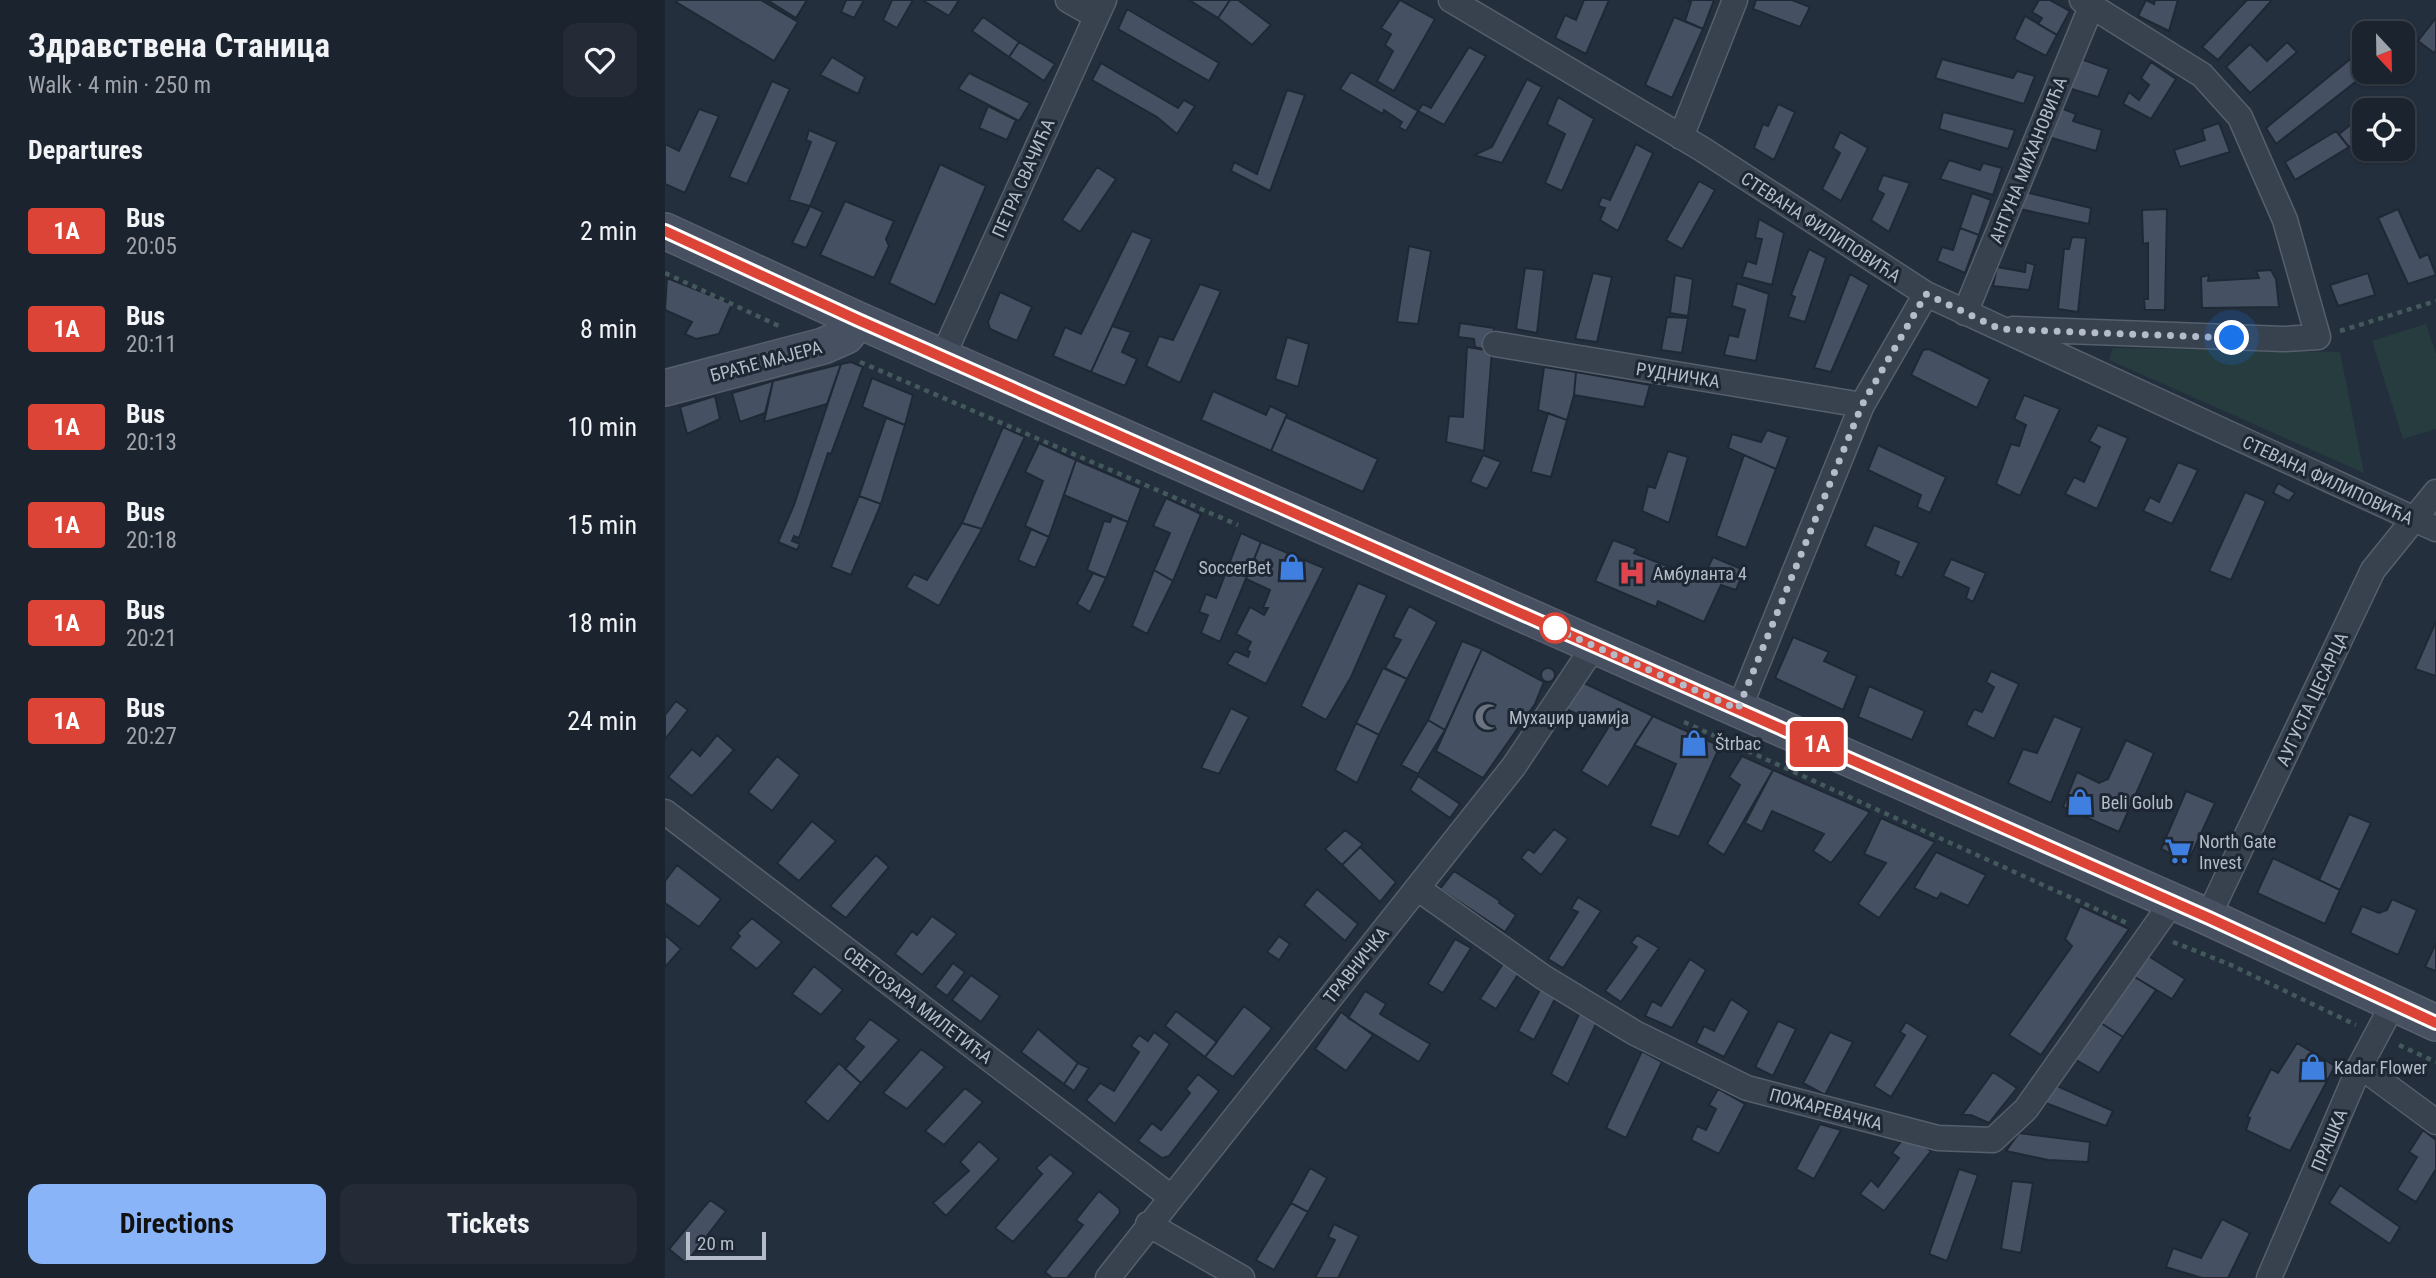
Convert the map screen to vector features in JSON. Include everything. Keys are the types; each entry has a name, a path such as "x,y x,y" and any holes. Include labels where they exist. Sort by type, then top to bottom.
{"main road":[{"path":"665,231 858,320 1738,709 2171,904 2209,918 2436,1023"},
{"name":"БРАЋЕ МАЈЕРА","path":"665,388 823,346 846,337 858,320"}],"street":[{"path":"1068,0 1100,8"},
{"name":"СТЕВАНА ФИЛИПОВИЋА","path":"1451,0 1681,137 1926,294 2436,529"},
{"path":"1681,137 1735,0"},
{"path":"2000,329 2284,340 2318,337 2285,220 2239,117 2202,75 2086,3"},
{"name":"АНТУНА МИХАНОВИЋА","path":"1965,313 2086,3"},
{"name":"ПЕТРА СВАЧИЋА","path":"943,356 1100,8"},
{"path":"1738,709 1862,405 1926,294"},
{"name":"РУДНИЧКА","path":"1495,344 1862,405"},
{"name":"АУГУСТА ЦЕСАРЦА","path":"2209,918 2373,570 2436,492"},
{"name":"ТРАВНИЧКА","path":"1108,1278 1148,1224 1514,766 1594,646"},
{"name":"СВЕТОЗАРА МИЛЕТИЋА","path":"665,813 1171,1197"},
{"name":"ПОЖАРЕВАЧКА","path":"1417,888 1543,977 1635,1033 1734,1082 1772,1095 1938,1138 1993,1140 2026,1109 2171,904"},
{"name":"ПРАШКА","path":"2269,1278 2360,1066 2393,1004"},
{"path":"2360,1066 2436,1122"},
{"path":"1148,1224 1242,1278"}],"path":[{"path":"2318,337 2436,301"},
{"path":"985,414 1249,529"},
{"path":"1676,718 2151,934 2231,965 2436,1062"}],"green space":[{"path":"2426,324 2436,354 2436,429 2403,439 2372,341"},
{"path":"2113,348 2340,352 2364,473 2109,360"}],"building":[{"path":"761,0 798,22 774,61 676,2"},
{"path":"767,0 807,0 796,18"},
{"path":"846,0 864,0 854,18 841,12"},
{"path":"892,0 913,0 897,28 883,20"},
{"path":"922,0 959,0 949,16"},
{"path":"1189,0 1230,0 1218,18"},
{"path":"1230,0 1238,0 1271,25 1252,45 1218,18"},
{"path":"1400,0 1435,19 1394,91 1377,81 1393,51 1385,45 1391,34 1381,28"},
{"path":"1584,0 1609,0 1586,54 1555,38 1565,15 1576,20"},
{"path":"1687,0 1714,0 1703,29 1685,21 1691,2"},
{"path":"1756,0 1792,0 1810,7 1800,27 1753,9"},
{"path":"2039,0 2050,0 2070,11 2057,35 2038,24 2042,18 2032,12"},
{"path":"2146,0 2154,4 2155,0 2178,0 2169,31 2138,16"},
{"path":"2247,0 2272,0 2218,60 2202,47"},
{"path":"1127,9 1219,63 1209,81 1118,29"},
{"path":"2025,16 2057,35 2046,56 2014,39"},
{"path":"983,17 1019,42 1009,57 972,31"},
{"path":"1674,17 1703,29 1672,98 1645,85"},
{"path":"2436,18 2436,50 2434,53 2418,41"},
{"path":"1019,42 1055,64 1044,81 1009,57"},
{"path":"2287,42 2297,52 2250,93 2226,67 2250,44 2267,61"},
{"path":"1469,47 1486,56 1444,125 1418,111 1423,104 1431,108"},
{"path":"832,57 865,77 858,94 820,75"},
{"path":"2078,58 2109,69 2098,97 2065,87"},
{"path":"2352,58 2353,84 2276,144 2266,128"},
{"path":"1942,59 2013,78 2017,71 2035,76 2024,104 1935,78"},
{"path":"2151,62 2176,79 2151,119 2123,104 2129,92 2139,100 2149,85 2141,78"},
{"path":"1101,63 1178,108 1184,100 1195,106 1177,134 1157,117 1092,80"},
{"path":"1351,72 1418,111 1406,131 1399,127 1402,122 1384,110 1383,114 1340,89"},
{"path":"969,73 1030,103 1019,121 958,89"},
{"path":"1527,79 1542,87 1502,163 1474,155 1492,147"},
{"path":"772,81 790,89 747,184 729,177"},
{"path":"1287,90 1305,95 1270,191 1231,171 1234,162 1257,174"},
{"path":"1558,97 1594,119 1562,191 1545,183 1565,134 1547,124"},
{"path":"1778,104 1795,112 1774,160 1754,148 1763,124 1768,126"},
{"path":"988,106 1016,120 1007,140 979,128"},
{"path":"2056,106 2076,114 2073,121 2102,130 2096,151 2045,136"},
{"path":"699,109 719,116 685,193 665,184 665,144 679,151"},
{"path":"1943,112 2015,130 2008,149 1939,129"},
{"path":"2219,123 2230,152 2180,167 2174,150 2205,140 2202,129"},
{"path":"2352,124 2352,145 2349,147 2339,134"},
{"path":"809,130 837,142 810,206 789,200 811,142 806,140"},
{"path":"2336,131 2349,147 2295,180 2285,162"},
{"path":"1840,132 1868,148 1841,201 1822,189 1840,153 1833,148"},
{"path":"1636,144 1653,153 1618,231 1600,220 1605,208 1598,206 1602,197 1610,200"},
{"path":"1949,160 1980,170 1983,163 2002,168 1993,195 1940,179"},
{"path":"940,164 986,186 935,305 889,283"},
{"path":"1097,167 1116,179 1080,232 1062,220"},
{"path":"1883,175 1910,183 1889,232 1871,220 1884,194 1877,190"},
{"path":"1699,181 1715,190 1682,249 1666,240"},
{"path":"2021,191 2091,208 2089,224 2015,208"},
{"path":"1972,193 1991,200 1979,235 1960,228"},
{"path":"845,201 894,221 886,239 889,246 874,278 820,255"},
{"path":"810,206 823,212 806,248 792,243"},
{"path":"2167,209 2165,310 2145,310 2144,299 2148,299 2148,243 2143,244 2142,210"},
{"path":"2398,209 2420,258 2428,254 2436,275 2408,284 2378,218"},
{"path":"1759,219 1784,233 1772,285 1742,277 1747,261 1756,264 1762,239 1755,238"},
{"path":"1960,228 1979,235 1965,273 1937,261 1942,247 1953,250"},
{"path":"1132,231 1152,239 1091,372 1053,356 1065,327 1081,334"},
{"path":"2072,237 2086,238 2078,312 2058,309 2064,249 2069,249"},
{"path":"1409,246 1431,251 1418,324 1397,322"},
{"path":"1809,249 1826,258 1805,322 1788,317 1795,297 1791,295"},
{"path":"2026,262 2035,265 2029,290 1993,286 1997,267 2025,272"},
{"path":"1525,268 1544,270 1537,333 1516,329"},
{"path":"2271,270 2276,279 2279,307 2202,308 2201,277 2209,275 2208,281 2259,278 2256,271"},
{"path":"1593,273 1612,277 1597,342 1575,339"},
{"path":"2368,273 2375,295 2338,306 2330,285"},
{"path":"1850,274 1869,285 1831,372 1814,368"},
{"path":"1675,275 1693,279 1688,316 1670,313"},
{"path":"667,278 732,304 719,334 696,339 685,334 692,322 665,310"},
{"path":"1737,283 1769,294 1756,361 1724,355 1729,335 1738,337 1745,310 1732,306"},
{"path":"1200,284 1221,291 1180,383 1146,366 1159,336 1173,340"},
{"path":"1000,292 1032,307 1017,341 990,329 988,322"},
{"path":"1667,317 1688,318 1682,353 1661,350"},
{"path":"1460,323 1494,328 1492,351 1475,347 1474,339 1458,337"},
{"path":"1112,326 1131,332 1122,352 1137,359 1125,386 1091,372"},
{"path":"1287,337 1309,344 1298,387 1275,379"},
{"path":"1467,347 1492,351 1484,451 1446,442 1449,416 1463,417"},
{"path":"1929,349 1990,379 1977,408 1911,375 1923,350"},
{"path":"851,362 863,367 831,454 828,453 799,538 794,536 792,541 800,544 797,550 778,542 794,505 841,364"},
{"path":"841,364 827,404 764,422 773,381"},
{"path":"1544,367 1576,372 1574,395 1567,420 1538,410"},
{"path":"1576,372 1650,385 1644,407 1574,395"},
{"path":"872,378 913,395 905,425 862,407"},
{"path":"773,381 765,413 740,422 732,393"},
{"path":"1213,391 1266,415 1270,406 1287,414 1271,451 1201,420"},
{"path":"2024,395 2060,409 2020,496 1996,484 2011,444 2019,446 2026,425 2014,419"},
{"path":"715,396 720,419 687,434 680,407"},
{"path":"1548,413 1567,420 1551,477 1531,472"},
{"path":"1286,417 1378,459 1363,492 1271,451"},
{"path":"886,418 905,425 881,504 859,496"},
{"path":"2098,425 2128,438 2097,509 2065,494 2074,477 2084,482 2100,447 2089,441"},
{"path":"1003,427 1025,437 982,529 962,523"},
{"path":"1767,430 1788,437 1776,469 1728,448 1732,434 1761,442"},
{"path":"1039,443 1076,460 1049,537 1025,526 1043,481 1025,472"},
{"path":"1878,445 1946,477 1930,513 1917,507 1921,495 1868,470"},
{"path":"1668,451 1688,457 1669,523 1642,511 1648,486 1655,488"},
{"path":"1483,455 1501,462 1487,489 1470,482"},
{"path":"1744,455 1776,469 1746,548 1716,536"},
{"path":"1076,460 1141,488 1128,522 1064,495"},
{"path":"2178,462 2198,470 2172,524 2143,511 2150,497 2159,502"},
{"path":"2278,483 2295,493 2289,501 2273,493"},
{"path":"2245,492 2266,501 2231,580 2209,571"},
{"path":"859,496 881,504 851,575 831,567"},
{"path":"1166,498 1201,514 1173,581 1154,570 1170,533 1153,526"},
{"path":"1112,516 1128,522 1106,578 1087,570 1104,521 1110,522"},
{"path":"962,523 982,529 939,606 906,587 914,574 927,580"},
{"path":"1874,525 1919,543 1902,578 1895,574 1899,562 1865,546"},
{"path":"1031,529 1049,537 1035,568 1018,560"},
{"path":"1241,533 1261,542 1220,642 1201,633 1208,615 1199,612 1206,594 1216,598"},
{"path":"1613,540 1637,549 1634,553 1702,580 1713,557 1744,570 1736,590 1721,585 1704,622 1658,601 1656,607 1595,581"},
{"path":"1261,542 1324,568 1266,684 1227,664 1235,651 1248,657 1250,652 1247,650 1251,642 1236,634 1250,607 1264,615 1268,608 1263,608 1270,590 1246,579"},
{"path":"1951,559 1986,573 1973,602 1966,598 1969,588 1943,576"},
{"path":"1154,570 1173,581 1147,634 1132,626"},
{"path":"1093,573 1106,578 1090,612 1077,604"},
{"path":"1358,583 1387,595 1351,677 1326,720 1301,706"},
{"path":"1409,606 1437,622 1407,679 1385,668 1401,640 1393,637"},
{"path":"2436,621 2436,676 2415,669"},
{"path":"1793,637 1829,652 1824,661 1857,676 1843,710 1775,678"},
{"path":"1462,641 1482,649 1445,730 1428,720"},
{"name":"Мухаџир џамија","path":"1482,649 1544,682 1535,704 1483,778 1436,751"},
{"path":"1383,668 1407,679 1379,735 1356,723"},
{"path":"1545,668 1551,668 1555,675 1551,682 1545,682 1541,678 1541,672"},
{"path":"1991,671 2019,684 1994,739 1966,725 1974,709 1982,712 1994,687 1986,682"},
{"path":"1584,683 1653,716 1608,787 1581,771 1608,728 1566,709"},
{"path":"1869,686 1925,711 1912,740 1858,717"},
{"path":"676,701 688,710 665,739 665,715"},
{"path":"1231,708 1249,717 1219,774 1201,768"},
{"path":"1653,716 1720,746 1679,837 1650,826 1676,764 1634,745"},
{"path":"2054,716 2082,728 2051,803 2008,783 2023,749 2037,753"},
{"path":"1428,720 1445,730 1418,774 1401,765"},
{"path":"1356,723 1379,735 1357,783 1335,770"},
{"path":"717,735 734,750 692,796 668,777 692,749 700,756"},
{"path":"2126,740 2154,753 2119,832 2063,807 2077,772 2099,783 2108,779"},
{"path":"777,756 800,775 772,811 748,792"},
{"path":"1742,756 1773,770 1724,855 1707,844 1740,785 1729,777"},
{"path":"1773,770 1870,812 1831,863 1813,851 1824,834 1772,811 1762,832 1745,823"},
{"path":"1418,776 1460,804 1450,818 1410,790"},
{"path":"2186,791 2215,803 2188,862 2161,849"},
{"path":"2349,814 2371,823 2340,890 2319,880"},
{"path":"1881,818 1935,842 1879,918 1858,904 1886,863 1864,854"},
{"path":"812,821 836,841 799,881 777,863"},
{"path":"1554,829 1568,839 1541,875 1521,858 1528,849 1534,853"},
{"path":"1345,830 1363,844 1342,865 1325,849"},
{"path":"1360,847 1396,882 1380,902 1342,865"},
{"path":"1936,852 1986,875 1968,906 1941,893 1937,899 1914,888"},
{"path":"876,855 889,867 846,918 830,906"},
{"path":"2273,858 2340,890 2325,924 2257,893"},
{"path":"677,865 721,899 699,927 665,903 665,881"},
{"path":"1454,871 1500,901 1499,903 1516,915 1505,932 1440,889"},
{"path":"1317,889 1358,924 1345,941 1304,905"},
{"path":"1578,897 1601,911 1563,968 1548,959 1578,912 1571,909"},
{"path":"2392,899 2417,910 2398,955 2350,933 2362,906 2379,913 2387,910"},
{"path":"2080,906 2129,929 2041,1055 2009,1035 2072,946 2065,939"},
{"path":"932,916 957,934 922,975 895,954 912,931 917,935"},
{"path":"752,918 782,942 757,969 730,948 740,936 737,933"},
{"path":"665,935 681,949 665,967"},
{"path":"1637,935 1659,948 1621,1002 1605,991 1637,947 1631,943"},
{"path":"1279,936 1290,944 1279,960 1267,952"},
{"path":"1455,939 1471,948 1443,993 1428,984"},
{"path":"2436,943 2436,971 2425,967"},
{"path":"2142,952 2185,979 2172,999 2128,973"},
{"path":"1690,959 1706,970 1672,1028 1645,1016 1652,1001 1661,1006"},
{"path":"1504,962 1519,973 1496,1009 1480,999"},
{"path":"953,963 965,972 947,996 935,987"},
{"path":"814,966 843,990 821,1015 792,994"},
{"path":"2128,973 2156,990 2123,1037 2096,1020"},
{"path":"971,975 1000,996 981,1022 952,1000"},
{"path":"1542,986 1557,995 1534,1040 1518,1031"},
{"path":"1365,991 1386,1004 1380,1014 1430,1044 1419,1062 1348,1018"},
{"path":"1731,999 1749,1011 1724,1057 1696,1043 1704,1026 1714,1031"},
{"path":"1244,1006 1272,1028 1233,1077 1205,1057"},
{"path":"1176,1011 1217,1042 1205,1057 1165,1026"},
{"path":"1341,1012 1373,1035 1346,1071 1315,1049"},
{"path":"1580,1012 1597,1022 1568,1084 1551,1074"},
{"path":"870,1019 899,1040 861,1083 845,1069 864,1047 854,1039"},
{"path":"2096,1020 2123,1037 2099,1073 2071,1057"},
{"path":"1778,1021 1796,1029 1773,1076 1755,1067"},
{"path":"1906,1022 1928,1036 1891,1097 1874,1086 1905,1035 1900,1032"},
{"path":"1038,1029 1078,1063 1064,1084 1021,1052"},
{"path":"1154,1032 1170,1044 1115,1124 1086,1100 1100,1083 1114,1091 1139,1052 1131,1046 1139,1035 1148,1041"},
{"path":"1830,1032 1853,1042 1825,1095 1803,1083"},
{"path":"2297,1043 2335,1066 2290,1151 2246,1130 2250,1118 2247,1117 2271,1069 2278,1073"},
{"path":"921,1049 945,1067 907,1109 883,1093"},
{"path":"1642,1051 1662,1062 1626,1138 1606,1128"},
{"path":"839,1063 861,1083 828,1122 805,1102"},
{"path":"1078,1063 1089,1068 1074,1091 1064,1084"},
{"path":"1993,1072 2017,1088 1989,1123 1971,1115 1962,1115"},
{"path":"1198,1074 1219,1091 1169,1156 1162,1158 1138,1141 1152,1123 1161,1130 1190,1093 1186,1089"},
{"path":"2055,1085 2113,1111 2106,1126 2043,1102"},
{"path":"965,1088 983,1102 944,1145 925,1131"},
{"path":"1718,1089 1745,1104 1719,1154 1691,1140 1697,1126 1706,1130 1716,1109 1709,1105"},
{"path":"1820,1124 1841,1130 1814,1179 1796,1169"},
{"path":"2423,1130 2436,1140 2436,1169 2416,1202 2397,1190 2417,1157 2409,1152"},
{"path":"2019,1133 2090,1142 2088,1162 2048,1160 2006,1151"},
{"path":"1904,1138 1915,1140 1931,1151 1884,1211 1860,1194 1871,1180 1878,1187 1899,1158 1892,1153"},
{"path":"979,1141 999,1159 946,1216 933,1203 969,1171 960,1162"},
{"path":"1050,1154 1074,1173 1013,1242 995,1228 1042,1174 1036,1168"},
{"path":"1310,1168 1327,1178 1308,1212 1291,1203"},
{"path":"1959,1169 1978,1175 1947,1261 1929,1254"},
{"path":"2012,1181 2033,1183 2021,1253 2001,1249"},
{"path":"2340,1185 2400,1227 2390,1244 2329,1203"},
{"path":"1099,1191 1119,1208 1120,1213 1067,1278 1052,1278 1045,1272 1083,1225 1076,1220"},
{"path":"710,1200 726,1211 686,1263 669,1249"},
{"path":"1291,1203 1308,1212 1274,1270 1256,1260"},
{"path":"2222,1219 2250,1233 2228,1278 2202,1278 2166,1267 2173,1248 2201,1258"},
{"path":"1334,1224 1359,1236 1338,1278 1315,1278 1335,1240 1328,1237"}],"bus line":[{"name":"1A","path":"665,231 858,320 1738,709 2171,904 2209,918 2436,1023"}],"place":[{"name":"SoccerBet","path":"1292,567"},
{"name":"Амбуланта 4","path":"1632,573"},
{"name":"Мухаџир џамија","path":"1488,717"},
{"name":"Štrbac","path":"1694,743"},
{"name":"Beli Golub","path":"2080,802"},
{"name":"North Gate Invest","path":"2178,851"},
{"name":"Kadar Flower","path":"2313,1067"}],"route":[{"path":"1555,628 1544,624 1738,709 1862,405 1926,294 2000,329 2232,338"}]}
